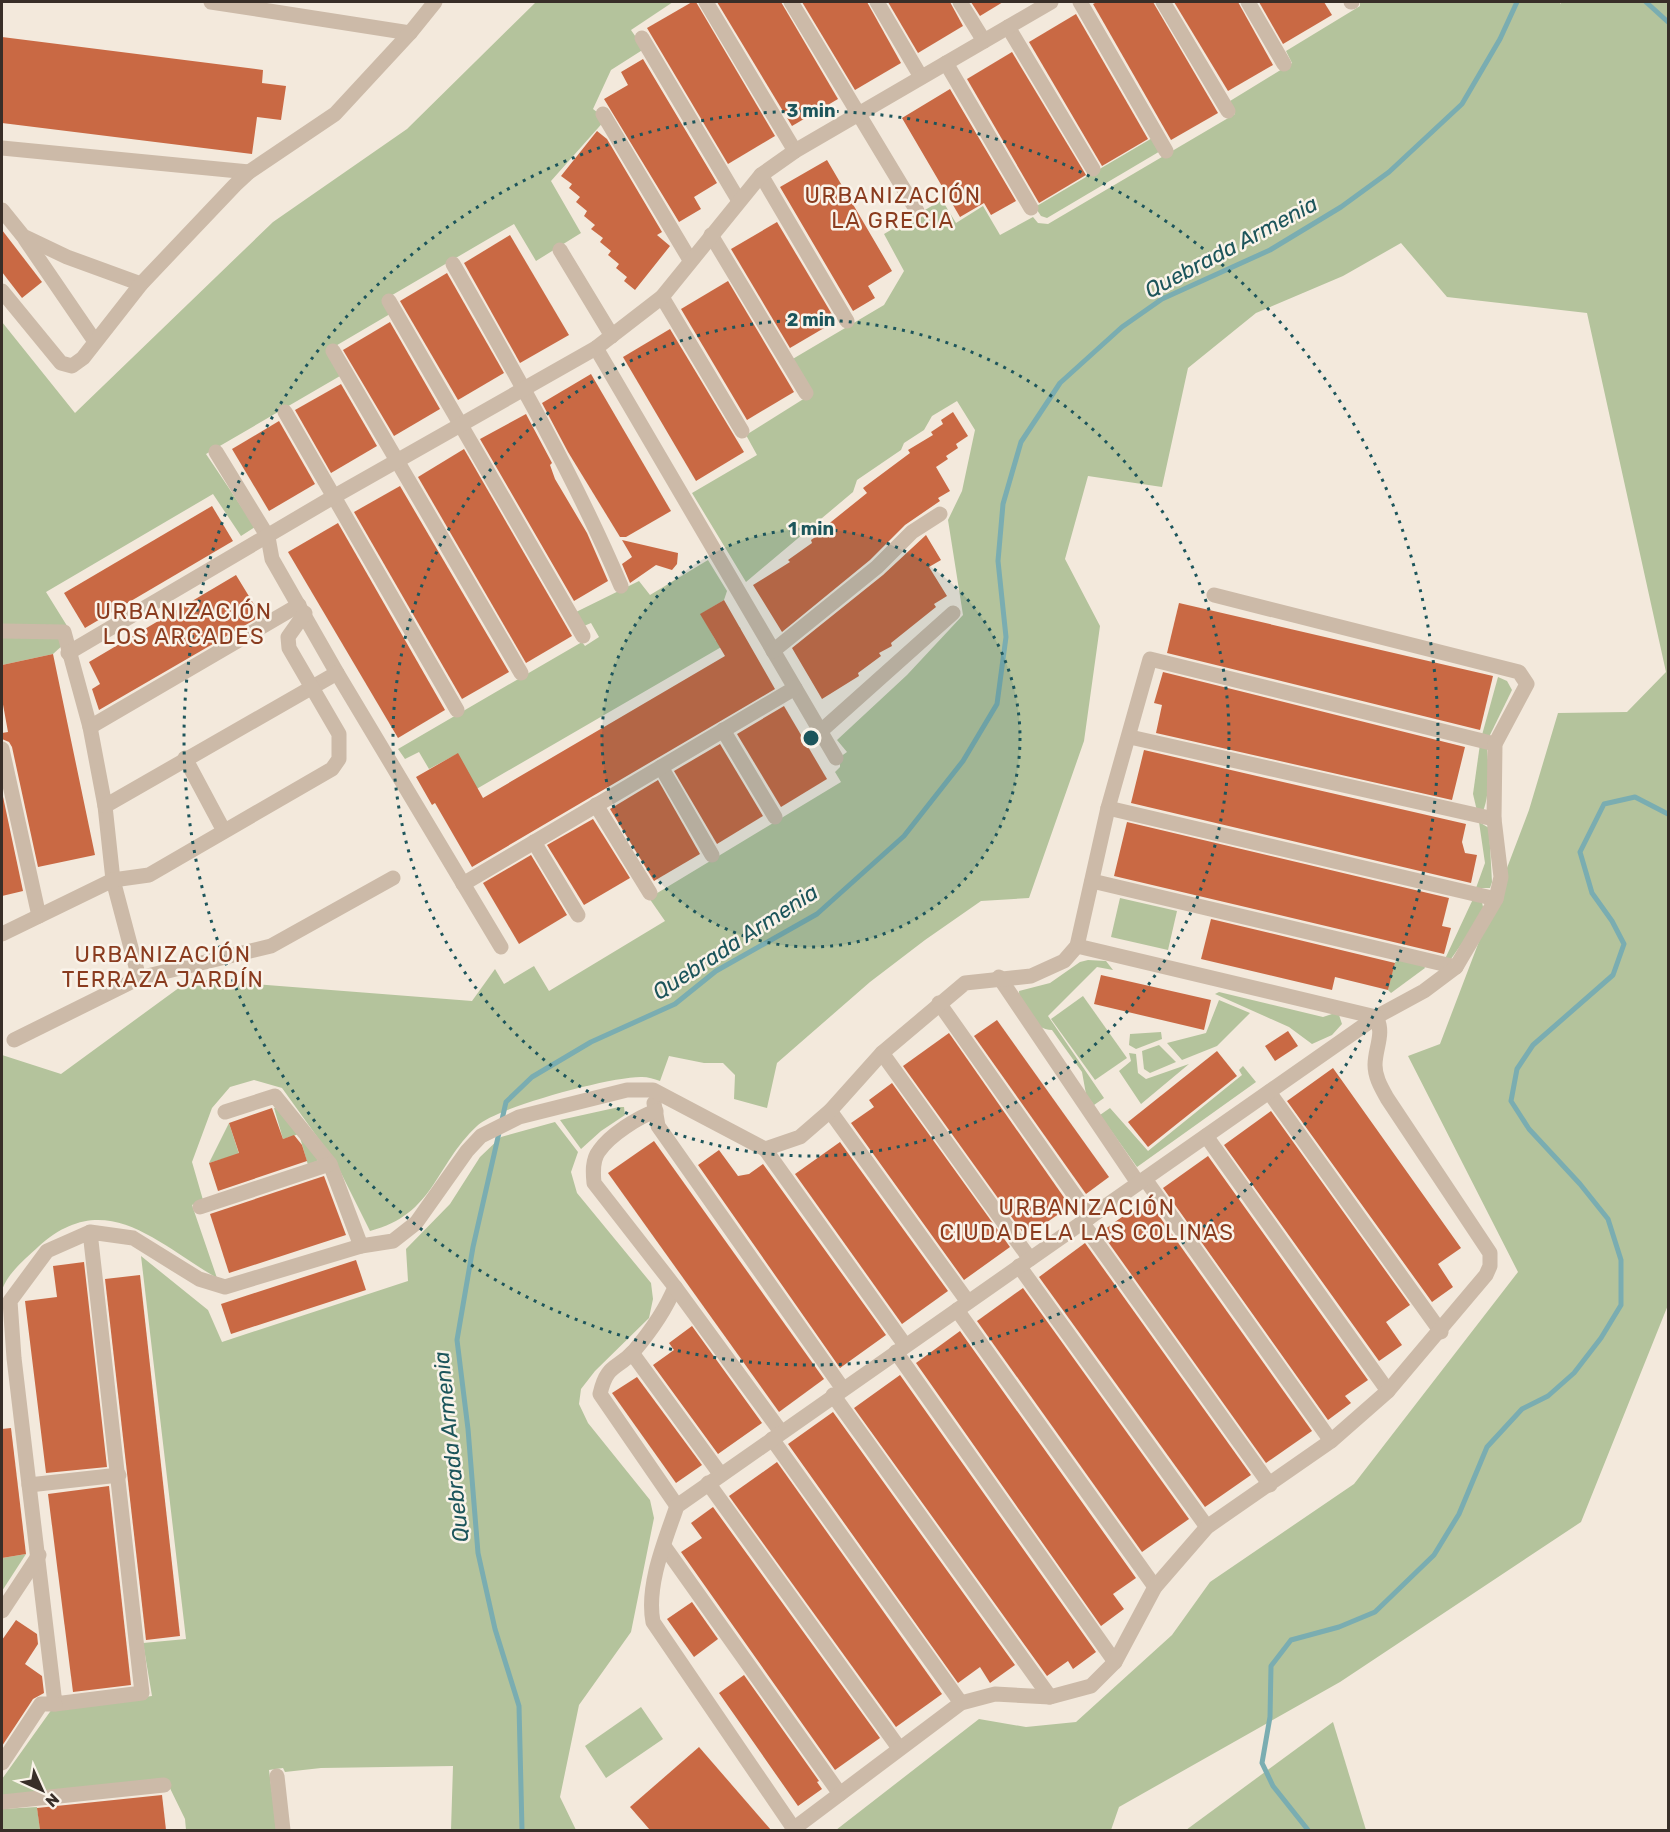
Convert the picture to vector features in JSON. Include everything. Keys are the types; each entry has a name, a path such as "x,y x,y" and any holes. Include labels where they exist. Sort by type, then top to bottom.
{"street":[{"path":"211,2 410,33"},
{"path":"2,291 61,363 72,366 83,358 94,340 141,284 249,172 335,114 410,33 435,2"},
{"path":"706,2 795,151"},
{"path":"791,2 917,211"},
{"path":"877,2 921,77"},
{"path":"960,2 984,41"},
{"path":"68,653 335,496 596,348 663,297 690,260 762,175 795,151 1048,2"},
{"path":"1080,2 1166,151"},
{"path":"1163,2 1228,111"},
{"path":"1248,2 1284,64"},
{"path":"1008,27 1093,169"},
{"path":"642,38 739,201"},
{"path":"946,63 1030,208"},
{"path":"603,114 690,260"},
{"path":"2,148 249,172"},
{"path":"762,175 847,321"},
{"path":"2,210 23,236 94,340"},
{"path":"711,235 806,393"},
{"path":"23,236 68,257 141,284"},
{"path":"560,250 612,336"},
{"path":"453,264 524,389 610,556 621,586"},
{"path":"663,297 742,431"},
{"path":"389,301 583,636"},
{"path":"596,348 836,758"},
{"path":"333,351 521,673"},
{"path":"285,412 457,710"},
{"path":"216,452 268,537 272,559 501,947"},
{"path":"773,651 877,567 912,532 940,514"},
{"path":"1214,595 1519,672 1527,684 1496,744 1494,819 1501,877 1496,899 1456,967 1424,991 1376,1017 677,1506 664,1546 650,1607 653,1622 793,1830 961,1703 995,1694 1050,1697 1090,1686 1115,1662 1155,1587 1207,1527 1331,1441 1388,1391 1441,1332 1486,1275 1490,1266 1490,1252 1387,1098 1377,1079 1375,1065 1381,1031 1376,1017"},
{"path":"2,934 113,880 149,875 332,768 339,759 339,734 289,648 288,637 302,609"},
{"path":"90,727 302,609"},
{"path":"821,731 953,613"},
{"path":"2,631 63,632 90,727 105,806 113,880 139,978"},
{"path":"765,1149 800,1137 830,1111 882,1053 965,983 999,977 1031,976 1064,961 1077,946 1108,808 1130,737 1150,659 1496,744"},
{"path":"105,806 185,758 338,673"},
{"path":"463,884 795,688"},
{"path":"723,730 775,817"},
{"path":"1130,737 1494,819"},
{"path":"2,749 39,916"},
{"path":"185,758 224,831"},
{"path":"661,767 712,855"},
{"path":"596,805 650,893"},
{"path":"1108,808 1496,899"},
{"path":"534,842 578,915"},
{"path":"14,1040 139,978 271,946 393,878"},
{"path":"1092,881 1456,967"},
{"path":"1077,946 1376,1017"},
{"path":"999,977 1142,1181 1331,1441"},
{"path":"939,1003 1270,1485"},
{"path":"882,1053 1207,1527"},
{"path":"55,1704 39,1555 8,1359 10,1301 47,1251 90,1232 133,1238 199,1279 225,1287 361,1246 393,1241 416,1223 467,1151 481,1136 519,1118 627,1090 652,1090 765,1149 1115,1662"},
{"path":"652,1090 658,1126 838,1392 1050,1697"},
{"path":"1269,1092 1441,1332"},
{"path":"225,1113 275,1096 330,1164 361,1246"},
{"path":"656,1111 639,1117 598,1152 593,1167 594,1183 675,1287 961,1703"},
{"path":"830,1111 1155,1587"},
{"path":"1206,1136 1388,1391"},
{"path":"200,1207 330,1164"},
{"path":"2,1762 41,1704 142,1693 90,1232"},
{"path":"675,1287 664,1308 632,1353 612,1367 603,1381 600,1394 677,1506"},
{"path":"632,1353 714,1479 899,1748"},
{"path":"29,1485 119,1475"},
{"path":"664,1546 840,1794"},
{"path":"2,1611 39,1555"},
{"path":"277,1776 283,1830"},
{"path":"2,1802 164,1785"}],"green space":[{"path":"536,2 673,2 631,30 644,49 611,70 593,109 606,119 551,181 581,233 536,261 514,224 382,301 390,314 327,351 340,376 206,454 255,527 241,536 213,494 46,592 69,629 2,626 2,322 75,413 273,222 407,129"},
{"path":"1360,2 1560,2 1560,4 1562,2 1668,2 1668,1305 1581,1522 1340,1682 1119,1807 1111,1830 836,1830 979,1719 1026,1727 1076,1722 1172,1635 1210,1582 1354,1484 1518,1272 1408,1056 1440,1044 1529,810 1558,713 1627,712 1666,672 1587,313 1447,297 1401,243 1343,276 1256,313 1188,368 1162,487 1088,476 1065,559 1100,626 1084,741 1029,898 981,901 870,982 777,1063 767,1108 734,1099 735,1075 723,1063 704,1063 669,1056 660,1081 642,1077 627,1078 582,1087 530,1102 489,1118 477,1126 463,1141 421,1201 408,1213 391,1223 370,1231 336,1163 282,1088 254,1080 230,1087 212,1108 192,1162 203,1200 192,1205 217,1278 130,1226 108,1221 86,1221 62,1229 38,1247 12,1272 2,1290 2,1055 61,1074 191,979 472,1001 495,969 504,984 534,966 549,991 665,921 649,898 841,782 835,772 840,767 840,757 847,752 837,740 907,675 963,615 948,520 962,491 975,430 957,401 932,416 924,430 904,443 901,450 857,480 853,492 746,582 692,493 757,455 746,435 813,393 791,360 884,305 904,271 884,234 942,200 956,223 983,206 1000,235 1033,217 1038,223 1048,224 1235,114 1230,101 1292,63 1286,51 1360,6"},
{"path":"1154,137 1162,150 1047,218 1041,216 1035,207"},
{"path":"708,560 727,591 724,600 701,614 716,641 740,627 742,635 449,805 457,754 429,769 419,752 405,759 398,749 582,642 585,646 599,637 591,623 584,626 576,612 639,581 650,595"},
{"path":"60,635 64,644 53,654 2,665 2,637"},
{"path":"1498,677 1507,681 1512,690 1490,735 1482,735"},
{"path":"1480,744 1487,749 1488,780 1483,811 1477,811 1473,794"},
{"path":"1479,822 1489,828 1492,882 1490,888 1476,888 1485,863"},
{"path":"1120,898 1177,911 1168,950 1111,937"},
{"path":"1473,899 1482,902 1484,912 1451,959 1445,959"},
{"path":"1400,960 1425,968 1391,993 1388,990 1395,962"},
{"path":"1106,961 1113,970 1097,967 1048,1016 1104,1098 1094,1105 1086,1094 1082,1072 1052,1030 1040,1026 1029,1017 1022,1004 1019,991 1050,983 1080,962"},
{"path":"1219,992 1323,1017 1338,1012 1342,1024 1332,1035 1312,1044 1289,1027 1215,994"},
{"path":"1083,996 1127,1058 1095,1080 1051,1019"},
{"path":"1219,1000 1250,1013 1217,1046 1182,1060 1167,1043 1206,1033"},
{"path":"1161,1032 1162,1039 1136,1049 1129,1045 1130,1034"},
{"path":"1159,1045 1176,1062 1150,1073 1144,1069 1142,1051"},
{"path":"1129,1053 1136,1054 1138,1073 1146,1079 1189,1064 1141,1104 1119,1071 1131,1061"},
{"path":"1243,1066 1256,1082 1137,1167 1100,1115 1110,1108 1148,1151 1242,1075 1239,1070"},
{"path":"279,1106 321,1159 308,1165 299,1134 283,1139 274,1108"},
{"path":"624,1107 625,1115 601,1131 581,1149 560,1120"},
{"path":"555,1122 578,1152 571,1172 577,1193 651,1283 653,1299 649,1318 595,1371 581,1389 579,1404 588,1423 650,1500 654,1518 631,1632 579,1705 560,1797 576,1830 451,1830 453,1766 321,1768 285,1772 283,1768 269,1770 277,1830 186,1830 185,1819 165,1778 2,1796 2,1779 52,1709 152,1696 143,1643 186,1639 141,1256 208,1310 222,1342 408,1281 406,1249 450,1204 480,1157 501,1137"},
{"path":"229,1123 239,1154 209,1163"},
{"path":"26,1554 2,1591 2,1558"},
{"path":"641,1707 663,1739 606,1778 585,1746"},
{"path":"1333,1722 1366,1830 1186,1830"},
{"path":"37,1807 40,1830 2,1830 2,1809"}],"building":[{"path":"692,2 696,2 775,136 728,164 647,28"},
{"path":"717,2 781,2 838,99 792,126"},
{"path":"802,2 867,2 901,63 855,90"},
{"path":"888,2 950,2 963,26 918,53"},
{"path":"971,2 1003,2 980,16"},
{"path":"1097,2 1153,2 1218,113 1171,140 1093,4"},
{"path":"1174,2 1238,2 1273,65 1228,91"},
{"path":"1259,2 1324,2 1332,15 1283,44"},
{"path":"1076,14 1148,139 1102,166 1029,42"},
{"path":"2,37 263,70 262,83 286,86 281,120 257,117 252,154 2,123"},
{"path":"1012,52 1086,175 1039,203 967,79"},
{"path":"643,59 717,183 694,197 701,209 679,222 604,99 628,85 621,72"},
{"path":"950,89 1016,201 991,215 984,203 960,217 902,118"},
{"path":"597,131 607,139 662,232 657,235 670,246 635,290 624,281 627,277 616,268 619,264 608,255 611,251 600,242 603,238 591,229 595,225 584,216 587,211 576,202 580,197 569,188 572,184 561,176"},
{"path":"827,160 892,271 868,286 875,298 853,311 780,187"},
{"path":"777,222 836,321 790,348 731,249"},
{"path":"2,230 42,282 22,298 2,272"},
{"path":"510,235 569,335 520,363 464,263"},
{"path":"447,273 504,373 458,400 400,301"},
{"path":"728,281 794,392 747,420 681,309"},
{"path":"390,322 440,409 394,436 343,350"},
{"path":"670,329 744,452 696,481 623,357"},
{"path":"591,374 671,511 626,537 620,537 568,452 542,403"},
{"path":"341,384 377,446 331,473 295,410"},
{"path":"953,412 968,436 956,444 958,448 946,456 948,459 936,467 950,491 938,498 940,501 905,525 870,560 782,632 753,585 790,562 788,560 812,543 811,540 823,532 821,530 867,493 863,488 910,453 908,450 933,435 931,432 943,424 941,420"},
{"path":"526,414 552,463 550,465 555,479 587,533 608,581 574,601 480,439"},
{"path":"279,421 315,484 269,511 232,449"},
{"path":"464,449 572,636 526,663 418,477"},
{"path":"400,486 509,672 462,699 354,512"},
{"path":"212,506 233,541 85,628 64,593"},
{"path":"338,523 445,710 398,738 288,552"},
{"path":"926,535 941,560 929,567 947,596 934,604 936,607 891,643 892,646 879,653 881,656 858,673 859,676 822,699 792,648 883,575"},
{"path":"622,540 678,553 677,564 672,570 656,565 630,583 622,564 632,557"},
{"path":"236,575 261,616 99,710 92,689 100,684 89,662"},
{"path":"724,600 775,689 472,867 435,803 432,805 416,777 458,753 483,798 725,656 700,614"},
{"path":"1179,603 1493,676 1480,730 1167,653"},
{"path":"53,654 95,855 38,867 12,747 9,742 2,739 2,733 8,732 2,699 2,665"},
{"path":"1163,672 1465,747 1452,800 1156,733 1162,705 1154,703"},
{"path":"784,706 827,779 781,807 737,734"},
{"path":"720,744 763,816 717,844 674,771"},
{"path":"1144,750 1466,824 1462,842 1465,853 1477,855 1471,883 1131,803"},
{"path":"658,780 700,854 654,881 610,809"},
{"path":"2,792 23,891 2,896"},
{"path":"593,819 630,878 584,905 547,845"},
{"path":"1127,822 1449,898 1442,926 1451,928 1444,954 1114,876"},
{"path":"531,855 567,915 519,944 483,883"},
{"path":"1211,919 1395,963 1388,990 1335,977 1332,990 1201,959"},
{"path":"1101,975 1211,1000 1204,1030 1094,1004"},
{"path":"997,1020 1109,1177 1086,1194 974,1036"},
{"path":"1288,1031 1298,1046 1275,1061 1265,1046"},
{"path":"949,1033 1070,1206 1026,1237 903,1066"},
{"path":"1217,1051 1237,1076 1148,1147 1128,1122"},
{"path":"1333,1068 1461,1248 1438,1264 1453,1287 1432,1302 1287,1101"},
{"path":"892,1083 1010,1247 964,1280 851,1123 874,1107 869,1100"},
{"path":"272,1108 283,1139 294,1135 302,1145 307,1161 218,1191 209,1163 239,1153 229,1123"},
{"path":"1271,1111 1410,1305 1386,1322 1402,1345 1379,1361 1224,1145"},
{"path":"654,1141 824,1379 779,1412 608,1173"},
{"path":"840,1142 948,1291 902,1324 795,1174"},
{"path":"719,1150 738,1176 749,1174 763,1164 886,1335 840,1368 698,1165"},
{"path":"1208,1156 1368,1380 1345,1396 1351,1403 1328,1420 1163,1188"},
{"path":"324,1176 346,1235 229,1273 210,1214"},
{"path":"1147,1199 1312,1431 1266,1463 1101,1232"},
{"path":"1085,1243 1251,1475 1205,1507 1039,1277"},
{"path":"356,1260 366,1290 231,1334 221,1304"},
{"path":"84,1262 107,1467 46,1473 25,1301 57,1297 53,1266"},
{"path":"140,1275 180,1636 146,1640 105,1279"},
{"path":"1023,1288 1189,1519 1142,1552 977,1321"},
{"path":"692,1326 762,1423 718,1454 653,1365 674,1350 669,1343"},
{"path":"960,1331 1136,1578 1113,1594 1124,1609 1101,1626 916,1363"},
{"path":"900,1375 1096,1652 1073,1669 1068,1661 1047,1676 854,1408"},
{"path":"637,1377 702,1465 676,1483 612,1393"},
{"path":"833,1412 1015,1665 990,1683 980,1667 958,1683 788,1444"},
{"path":"11,1428 26,1554 2,1558 2,1429"},
{"path":"777,1462 942,1694 896,1727 729,1496"},
{"path":"109,1486 131,1685 73,1692 48,1494"},
{"path":"713,1507 880,1738 835,1770 681,1552 702,1538 691,1523"},
{"path":"692,1602 718,1639 694,1657 667,1619"},
{"path":"16,1620 37,1634 38,1644 25,1664 42,1676 44,1693 33,1699 2,1746 2,1640"},
{"path":"744,1675 819,1781 817,1782 822,1789 798,1806 719,1693"},
{"path":"699,1747 771,1830 650,1830 630,1807"},
{"path":"162,1795 166,1830 40,1830 37,1808"}],"waterway":[{"name":"Quebrada Armenia","path":"522,1830 519,1706 495,1629 478,1553 468,1429 457,1340 473,1247 506,1102 532,1077 591,1042 675,1004 716,971 817,914 904,836 963,761 997,704 1006,637 998,561 1003,504 1021,442 1060,383 1122,327 1162,299 1270,250 1341,207 1389,172 1462,104 1500,39 1517,2"},
{"path":"1646,2 1668,22"},
{"path":"1308,1830 1273,1786 1262,1763 1270,1717 1271,1666 1291,1640 1339,1627 1375,1612 1434,1555 1459,1514 1487,1447 1522,1409 1548,1396 1574,1373 1601,1338 1621,1305 1621,1260 1608,1219 1580,1184 1529,1129 1511,1101 1517,1069 1533,1045 1613,975 1624,944 1612,921 1592,893 1580,852 1604,804 1635,797 1668,814"}],"district":[{"name":"URBANIZACIÓN LA GRECIA","path":"893,208"},
{"name":"URBANIZACIÓN LOS ARCADES","path":"184,624"},
{"name":"URBANIZACIÓN TERRAZA JARDÍN","path":"163,966"},
{"name":"URBANIZACIÓN CIUDADELA LAS COLINAS","path":"1087,1220"}]}
